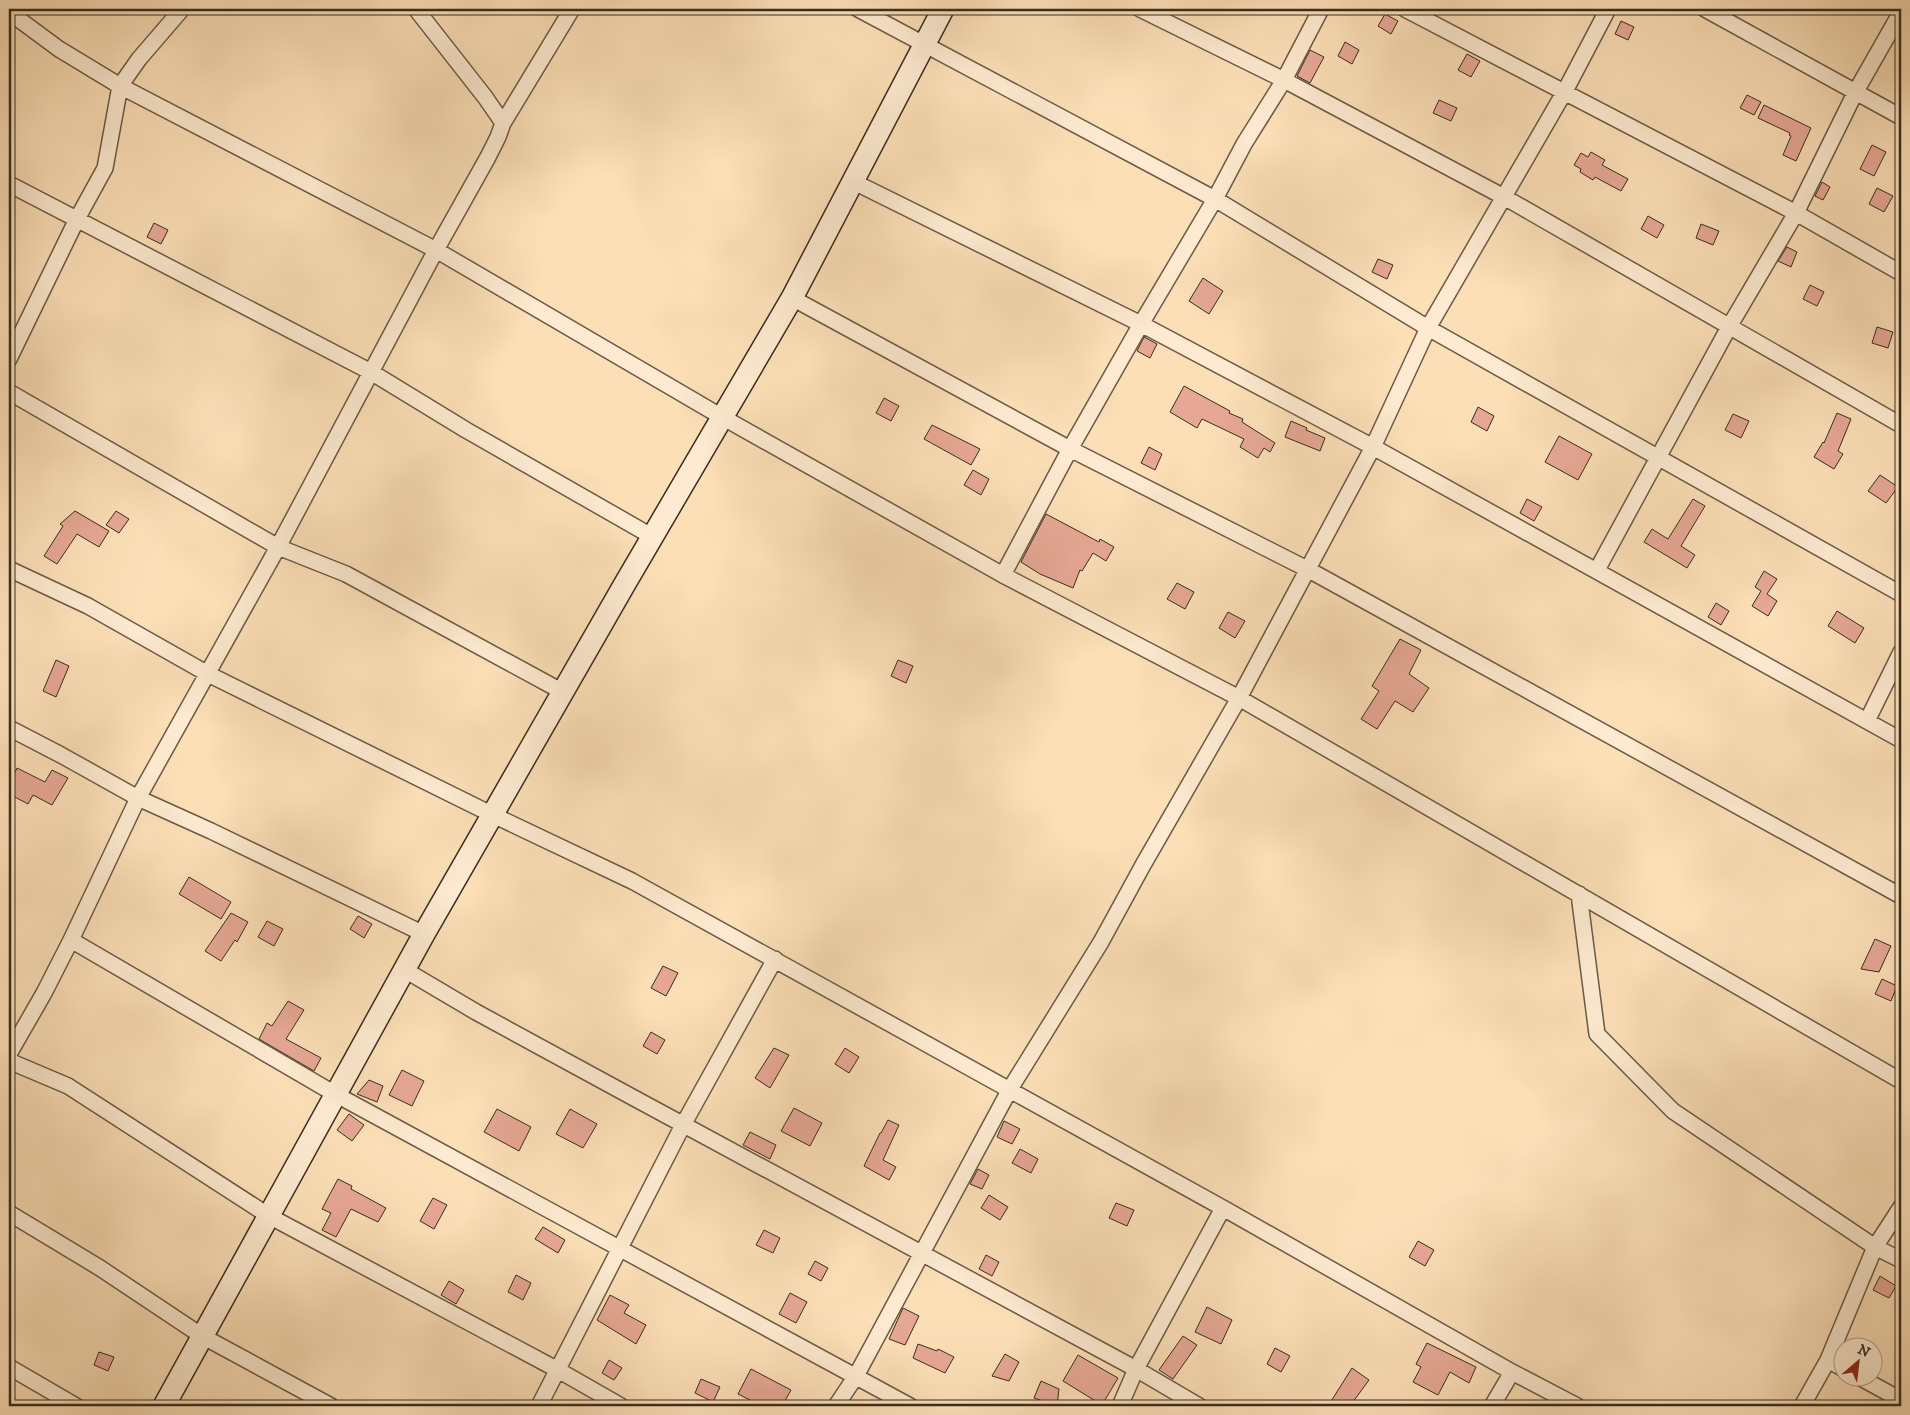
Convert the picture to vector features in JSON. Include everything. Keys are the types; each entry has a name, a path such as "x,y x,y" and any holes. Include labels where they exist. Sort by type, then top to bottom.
{"street":[{"path":"10,9 17,18 59,49 120,86 436,250 722,417 1003,575 1239,698 1901,1081"},
{"path":"9,359 77,219 105,168 120,86 139,59 182,9"},
{"path":"416,9 503,123"},
{"path":"9,1054 44,993 71,940 138,798 278,547 436,250 491,151 503,123 572,9"},
{"path":"858,9 1215,199 1428,328 1901,594"},
{"path":"164,1406 424,934 792,298 943,9"},
{"path":"1140,9 1284,80 1504,197 1729,328 1901,425"},
{"path":"1003,575 1070,449 1215,199 1244,144 1284,80 1321,9"},
{"path":"1405,9 1796,213 1901,273"},
{"path":"836,1406 856,1376 1010,1089 1102,942 1143,865 1239,698 1373,447 1428,328 1565,91 1608,9"},
{"path":"1705,9 1901,118"},
{"path":"1597,570 1729,328 1796,213 1855,93 1901,12"},
{"path":"854,182 1141,324 1373,447 1901,740"},
{"path":"9,184 371,372 466,430 653,537"},
{"path":"792,298 1070,449 1309,570 1901,896"},
{"path":"9,392 278,547 346,574 563,692"},
{"path":"9,570 88,606 208,674 632,881 1010,1089 1512,1372 1577,1406"},
{"path":"1867,721 1901,652"},
{"path":"9,728 62,755 138,798 211,831 424,934"},
{"path":"1579,894 1597,1034 1673,1111 1875,1247 1901,1260"},
{"path":"71,940 335,1094 910,1406"},
{"path":"539,1406 684,1125 775,959"},
{"path":"405,970 476,1012 922,1252 990,1291 1136,1368 1199,1406"},
{"path":"9,1061 68,1086 269,1216 558,1370 621,1406"},
{"path":"1802,1406 1828,1360 1875,1247 1901,1207"},
{"path":"1120,1406 1136,1368 1223,1208"},
{"path":"9,1213 100,1268 202,1336 331,1406"},
{"path":"1828,1360 1832,1362"},
{"path":"9,1367 76,1406"},
{"path":"1492,1406 1512,1372"},
{"path":"1879,1388 1901,1400"}],"building":[{"path":"1385,14 1398,21 1391,34 1378,26"},
{"path":"1621,21 1634,27 1628,40 1615,34"},
{"path":"1345,42 1359,50 1352,64 1338,56"},
{"path":"1310,50 1324,57 1310,83 1297,76"},
{"path":"1467,54 1480,61 1471,77 1458,70"},
{"path":"1747,95 1761,102 1754,115 1740,108"},
{"path":"1439,100 1457,108 1451,121 1433,113"},
{"path":"1764,105 1811,128 1796,161 1783,155 1791,136 1789,135 1790,133 1758,118"},
{"path":"1872,145 1886,152 1874,176 1860,169"},
{"path":"1591,152 1605,160 1602,165 1628,179 1621,191 1595,177 1593,180 1580,172 1581,169 1574,165 1581,153 1588,157"},
{"path":"1822,182 1830,187 1823,200 1815,196"},
{"path":"1877,188 1893,196 1884,212 1869,204"},
{"path":"1648,216 1664,225 1657,238 1641,229"},
{"path":"154,223 168,230 161,244 147,237"},
{"path":"1701,224 1719,231 1713,245 1696,238"},
{"path":"1787,247 1797,252 1791,267 1778,261"},
{"path":"1378,259 1393,265 1387,279 1372,272"},
{"path":"1203,278 1223,291 1209,314 1189,301"},
{"path":"1810,285 1824,292 1817,306 1803,299"},
{"path":"1877,327 1893,332 1888,348 1872,343"},
{"path":"1144,337 1157,344 1150,358 1137,351"},
{"path":"1184,386 1230,411 1229,413 1243,419 1242,422 1275,443 1270,452 1264,448 1258,458 1240,447 1244,439 1202,419 1197,428 1170,412"},
{"path":"884,398 899,406 891,421 876,413"},
{"path":"1478,407 1494,416 1487,431 1471,422"},
{"path":"1837,413 1851,419 1838,451 1843,454 1834,469 1814,457 1824,443"},
{"path":"1733,414 1749,421 1741,438 1725,430"},
{"path":"1291,421 1325,438 1320,451 1285,437"},
{"path":"932,425 980,449 971,465 924,439"},
{"path":"1559,436 1592,454 1578,480 1545,462"},
{"path":"1149,447 1162,454 1155,470 1141,463"},
{"path":"973,470 989,479 981,495 964,485"},
{"path":"1880,475 1898,487 1886,503 1868,491"},
{"path":"1527,499 1542,507 1534,521 1520,513"},
{"path":"1693,499 1705,506 1681,546 1695,555 1687,568 1644,542 1652,529 1668,539"},
{"path":"75,511 109,531 99,547 77,534 57,564 44,556 63,526 60,524"},
{"path":"116,511 129,519 119,533 106,525"},
{"path":"1046,514 1099,542 1100,539 1114,547 1106,561 1093,553 1082,571 1080,570 1073,588 1040,574 1021,562"},
{"path":"1764,571 1777,579 1767,594 1777,601 1768,616 1752,606 1761,591 1755,587"},
{"path":"1177,583 1194,592 1185,609 1167,599"},
{"path":"1716,603 1729,611 1721,625 1708,617"},
{"path":"1837,611 1864,628 1855,643 1828,626"},
{"path":"1228,612 1245,621 1235,638 1219,628"},
{"path":"1400,639 1421,650 1409,674 1429,688 1413,712 1395,701 1377,729 1361,719 1379,691 1372,686"},
{"path":"56,660 69,666 56,697 43,691"},
{"path":"898,660 913,666 906,683 891,676"},
{"path":"17,768 45,782 52,770 68,778 52,805 33,795 28,804 9,794 9,785"},
{"path":"189,877 231,902 221,919 179,894"},
{"path":"231,913 248,922 237,942 235,940 221,961 205,951"},
{"path":"358,916 372,924 364,938 350,929"},
{"path":"267,921 283,929 274,946 258,937"},
{"path":"1875,939 1891,946 1879,972 1861,969"},
{"path":"663,966 678,973 666,996 651,988"},
{"path":"1882,979 1897,986 1891,1001 1875,994"},
{"path":"288,1001 304,1010 286,1039 321,1058 314,1071 259,1039 267,1023 272,1026"},
{"path":"651,1032 665,1040 657,1054 643,1046"},
{"path":"774,1048 789,1055 770,1088 755,1078"},
{"path":"845,1048 859,1057 849,1073 835,1064"},
{"path":"402,1070 424,1081 412,1106 389,1095"},
{"path":"369,1080 383,1086 377,1102 357,1094"},
{"path":"794,1108 822,1123 810,1146 781,1131"},
{"path":"497,1109 531,1127 519,1151 484,1132"},
{"path":"570,1109 597,1124 583,1148 556,1134"},
{"path":"349,1114 364,1125 352,1141 337,1130"},
{"path":"888,1120 899,1125 883,1160 896,1167 889,1180 864,1166"},
{"path":"1004,1121 1020,1129 1012,1144 997,1137"},
{"path":"750,1132 776,1145 770,1159 743,1145"},
{"path":"1020,1149 1038,1159 1031,1173 1012,1163"},
{"path":"978,1169 989,1175 982,1189 970,1184"},
{"path":"338,1179 352,1186 351,1189 386,1208 378,1222 351,1209 336,1237 322,1230 331,1213 322,1209"},
{"path":"989,1195 1008,1207 1000,1220 981,1208"},
{"path":"433,1198 447,1205 434,1229 420,1221"},
{"path":"1116,1203 1134,1210 1127,1226 1109,1218"},
{"path":"543,1227 565,1240 558,1253 535,1239"},
{"path":"764,1230 780,1238 773,1253 756,1245"},
{"path":"1418,1241 1434,1250 1425,1266 1409,1257"},
{"path":"986,1255 999,1262 992,1276 979,1269"},
{"path":"815,1261 828,1268 821,1281 808,1274"},
{"path":"516,1275 531,1283 523,1300 508,1292"},
{"path":"1880,1276 1896,1286 1889,1298 1873,1290"},
{"path":"449,1281 464,1290 456,1304 441,1295"},
{"path":"790,1293 807,1302 796,1323 779,1314"},
{"path":"610,1295 629,1305 624,1313 646,1325 636,1344 597,1320"},
{"path":"1207,1307 1232,1320 1221,1344 1195,1332"},
{"path":"903,1308 919,1316 905,1345 889,1339"},
{"path":"1183,1336 1197,1345 1173,1379 1159,1370"},
{"path":"1427,1343 1476,1367 1469,1383 1450,1372 1438,1395 1413,1382 1421,1367 1416,1364"},
{"path":"918,1344 937,1351 938,1349 954,1357 945,1373 913,1358"},
{"path":"1275,1348 1290,1356 1281,1372 1267,1364"},
{"path":"99,1352 114,1357 108,1371 94,1365"},
{"path":"1005,1354 1019,1362 1009,1381 992,1376"},
{"path":"1078,1355 1118,1378 1102,1405 1063,1381"},
{"path":"609,1360 622,1368 614,1380 602,1373"},
{"path":"1352,1368 1369,1380 1350,1406 1328,1406"},
{"path":"751,1369 791,1390 782,1406 762,1406 738,1394"},
{"path":"701,1379 720,1387 713,1402 695,1393"},
{"path":"1041,1381 1059,1389 1057,1406 1034,1398"}]}
